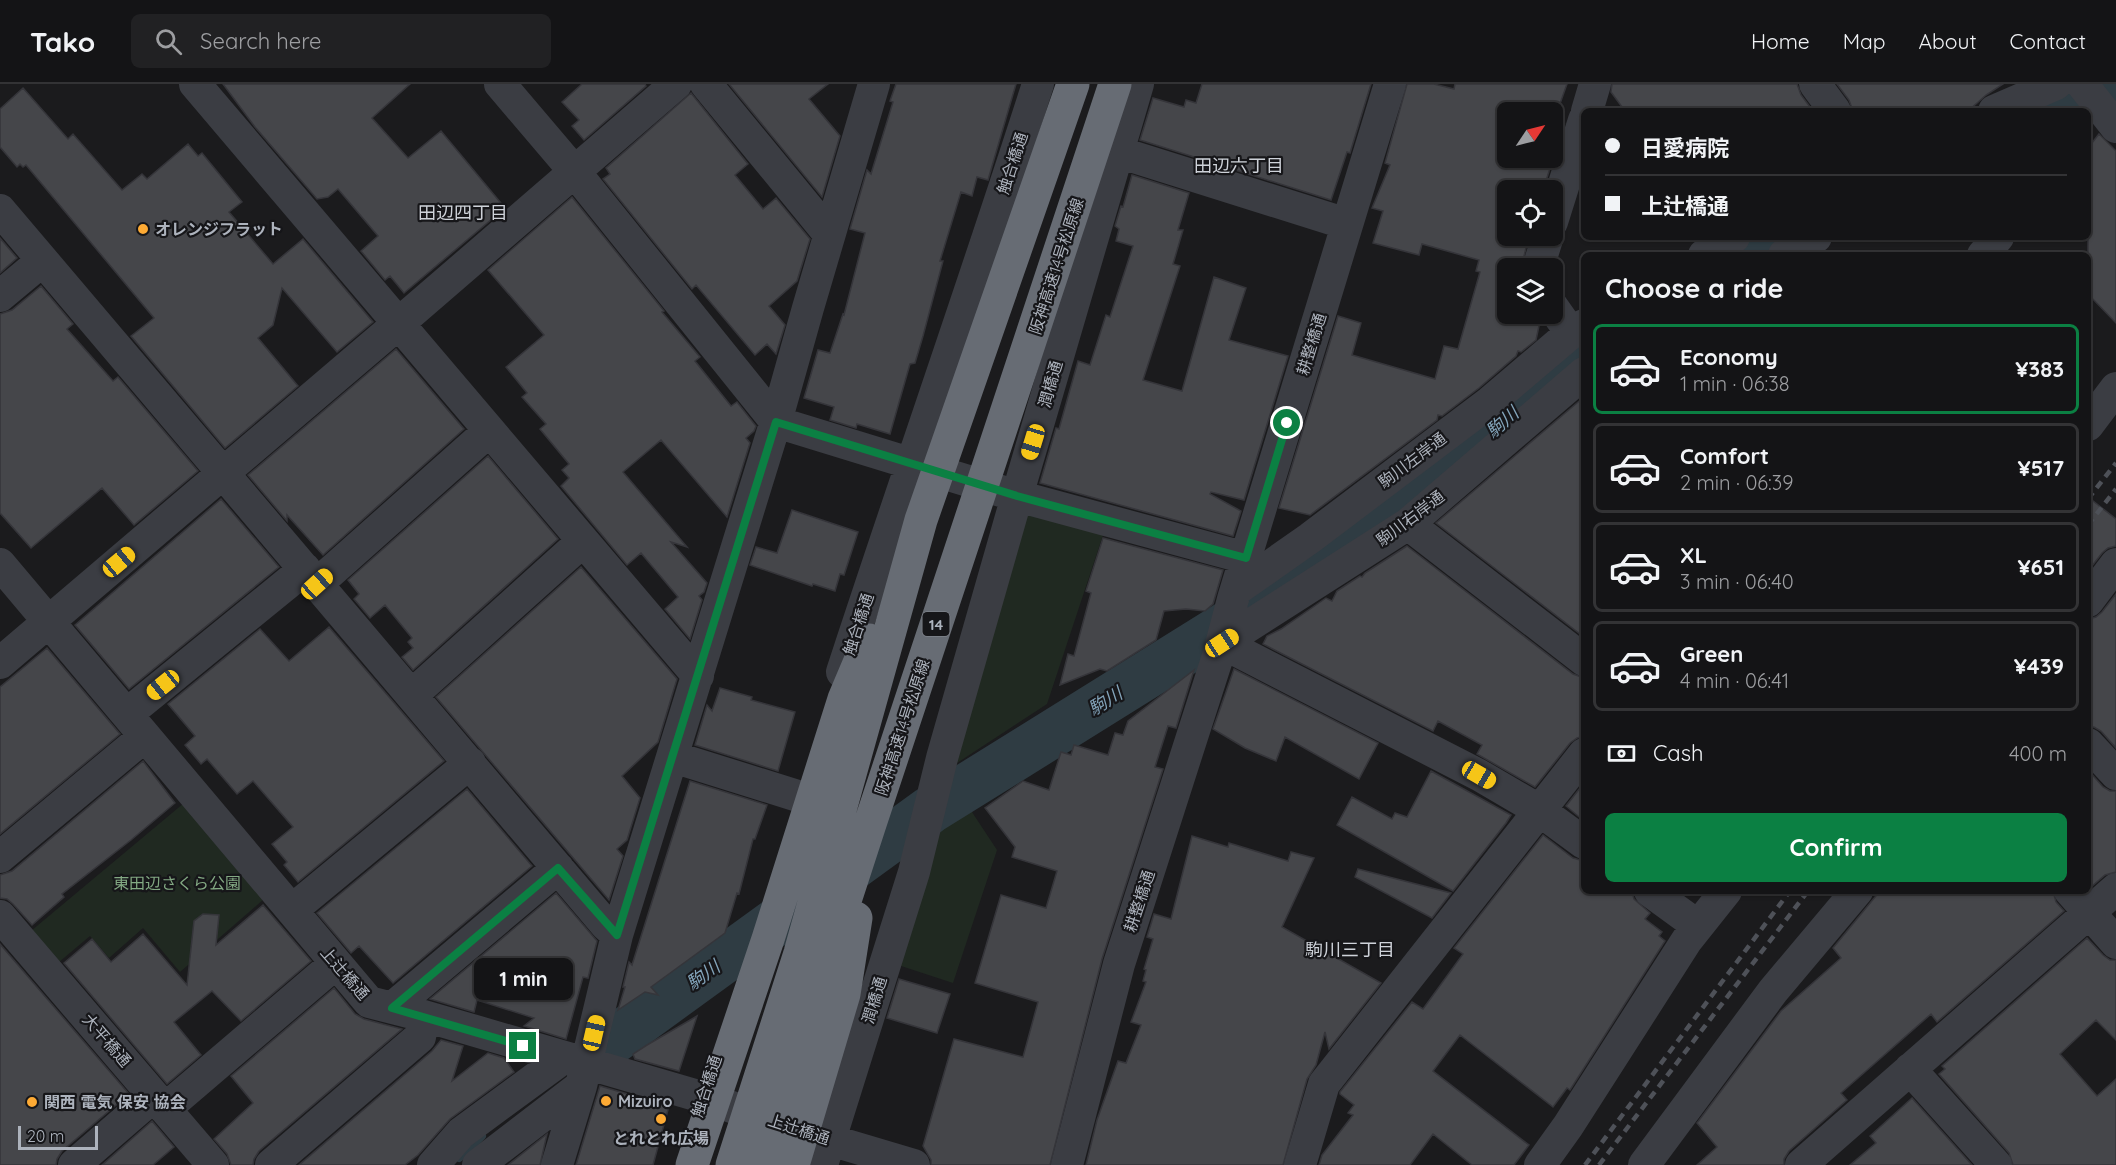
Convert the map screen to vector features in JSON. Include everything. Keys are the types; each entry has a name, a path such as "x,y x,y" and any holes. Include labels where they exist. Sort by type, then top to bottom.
{"highway":[{"path":"732,1165 800,952 921,520 1073,84"},
{"name":"阪神高速14号松原線","path":"759,1165 1115,84"},
{"path":"692,1165 768,939 844,699 921,520"},
{"path":"793,1165 844,994 870,824"}],"street":[{"path":"195,84 698,676"},
{"path":"500,84 574,171 776,422 1017,496 1246,558"},
{"path":"0,663 676,84"},
{"path":"706,84 830,234"},
{"path":"557,1165 577,1069 594,1033 617,935 776,422 874,84"},
{"name":"触合橋通","path":"680,1165 910,464 1003,194 1038,84"},
{"name":"潤橋通","path":"826,1153 914,872 935,788 1017,496 1138,84"},
{"name":"耕整橋通","path":"1067,1165 1119,964 1222,642 1390,84"},
{"path":"1588,108 1595,84"},
{"path":"1815,84 1833,108"},
{"path":"2001,108 2056,84"},
{"path":"2082,84 2102,116"},
{"path":"1563,187 1581,130"},
{"path":"1118,153 1347,224"},
{"path":"0,210 617,935"},
{"path":"1709,252 1729,240"},
{"path":"1789,252 1811,240"},
{"path":"1986,252 1996,240"},
{"path":"0,296 42,261"},
{"path":"1563,316 1577,329"},
{"name":"駒川左岸通","path":"1234,597 1490,402 1577,329"},
{"name":"駒川右岸通","path":"1222,642 1408,524 1581,376"},
{"path":"2091,421 2116,388"},
{"path":"0,857 136,725 311,576 489,431"},
{"path":"1408,524 1581,658"},
{"path":"412,695 583,541"},
{"name":"上辻橋通","path":"0,564 369,1002 424,1016 577,1069 702,1097 826,1153 914,1165"},
{"path":"2091,597 2116,564"},
{"path":"1222,642 1479,775 1539,810 1581,841"},
{"path":"2091,747 2116,774"},
{"path":"673,757 801,797"},
{"path":"1300,1165 1324,1084 1581,758"},
{"path":"292,910 470,763"},
{"path":"392,1008 558,868"},
{"path":"1802,1165 1910,1069 2080,902 2116,889"},
{"path":"1654,894 1698,926"},
{"path":"1540,1165 1568,1126 1687,940 1724,894"},
{"path":"1644,1165 1773,991 1854,894"},
{"path":"2080,902 2116,943"},
{"name":"大平橋通","path":"0,916 213,1165"},
{"path":"74,1165 160,1103 336,963"},
{"path":"271,1165 420,1038 424,1016"},
{"path":"433,1165 461,1133 577,1069"},
{"path":"478,1165 577,1069"},
{"path":"1910,1069 1996,1165"}],"green space":[{"path":"1024,510 1104,532 1047,704 954,765"},
{"name":"東田辺さくら公園","path":"184,803 264,899 180,972 143,928 109,958 90,936 52,968 25,936"},
{"path":"970,809 997,850 953,983 898,965 938,829"}],"building":[{"path":"223,84 410,84 372,118 408,158 441,131 505,208 404,293 390,276 385,280 361,251 378,236 338,189 328,197 317,199 255,127"},
{"path":"582,84 645,84 646,86 584,140 572,126 579,120 562,102"},
{"path":"729,84 828,84 809,99 840,136 822,197"},
{"path":"896,84 1016,84 988,180 977,177 972,196 961,192 940,261 943,261 923,336 915,363 910,364 890,434 857,424 856,428 830,420 834,407 804,398 818,350 830,353 844,315 865,233 850,229 867,170 871,174 893,102 890,101"},
{"path":"1202,84 1371,84 1350,153 1347,152 1331,200 1140,140 1153,98 1184,107 1186,100 1196,103"},
{"path":"1407,84 1434,84 1454,89 1455,84 1567,84 1561,102 1497,102 1497,168 1550,168 1546,180 1497,180 1497,246 1526,246 1524,258 1497,258 1497,324 1539,324 1536,340 1521,352 1518,351 1516,356 1479,388 1442,416 1438,415 1437,420 1310,515 1279,508 1338,316 1361,323 1352,355 1435,379 1444,346 1458,349 1480,272 1476,271 1479,260 1422,244 1419,255 1373,243 1383,211 1372,208 1390,165 1385,163"},
{"path":"1612,84 1797,84 1801,95 1811,108 1623,108 1611,92"},
{"path":"1837,84 2003,84 1971,108 1852,108"},
{"path":"23,88 68,139 73,134 122,190 142,174 147,179 188,144 198,156 202,153 242,202 229,212 273,264 303,239 373,322 337,352 282,288 273,325 258,338 298,386 225,448 131,336 154,318 26,165 23,167 20,164 17,167 0,147 0,109"},
{"path":"691,93 748,164 735,175 763,209 776,198 810,239 797,281 769,306 785,325 776,354 767,344 755,355 696,285 692,289 603,179 610,174 606,168"},
{"path":"2099,134 2116,151 2116,323 2091,297 2091,252 2088,252 2088,240 2091,240 2091,144"},
{"path":"1132,175 1189,193 1178,230 1183,230 1173,264 1180,266 1143,380 1182,391 1214,277 1246,288 1229,340 1288,356 1244,500 1211,492 1210,494 1241,511 1233,536 1040,483 1056,428 1059,429 1078,361 1090,365 1106,315 1110,317 1133,246 1116,241 1119,229 1115,226"},
{"path":"572,197 700,357 695,361 731,406 737,402 756,426 746,438 750,443 727,517 661,440 623,472 687,547 671,542 707,583 704,592 699,596 702,600 690,639 665,609 678,597 641,553 627,565 561,486 569,478 562,470 569,464 540,429 546,424 522,397 527,393 506,367 544,335 488,270"},
{"path":"0,238 17,258 0,273"},
{"path":"41,286 73,324 67,329 113,381 118,377 198,471 134,525 102,488 31,548 0,513 0,314 12,310"},
{"path":"396,349 464,429 323,555 287,515 287,521 248,475"},
{"path":"1581,400 1581,635 1436,523"},
{"path":"488,456 558,539 413,670 402,657 413,648 408,642 412,638 385,605 370,618 354,599 359,594 348,580"},
{"path":"221,499 279,567 129,689 75,625"},
{"path":"2091,499 2116,519 2116,546 2102,553 2091,567"},
{"path":"792,510 858,532 844,575 840,574 835,591 813,584 812,586 750,565 756,547 777,553"},
{"path":"1103,538 1223,570 1213,604 1205,611 1186,609 1164,611 1156,640 1107,671 1100,669 1060,685 1068,654 1074,656 1091,593 1086,591"},
{"path":"1407,546 1573,674 1581,677 1581,737 1570,743 1535,787 1477,754 1482,745 1438,721 1433,731 1263,644 1267,636 1326,598 1332,601 1337,591"},
{"path":"581,567 677,679 658,742 622,776 640,798 627,840 617,849 623,856 609,900 436,697"},
{"path":"2116,594 2116,748 2101,731 2091,727 2091,618 2102,612"},
{"path":"329,627 444,761 298,882 284,865 287,862 272,844 293,827 253,781 237,794 207,759 201,764 185,745 195,736 168,704 260,629 289,661"},
{"path":"47,648 120,734 0,834 0,687"},
{"path":"1234,669 1378,743 1359,779 1285,737 1276,761 1245,748 1213,729"},
{"path":"1194,670 1176,728 1168,726 1155,767 1163,769 1102,959 1050,1165 931,1165 931,1160 923,1146 954,1039 1023,1057 1038,1002 975,983 1001,895 1046,908 1057,871 1012,857 1015,847 985,808 1023,781 1049,790 1061,752 1071,755 1074,745 1108,755 1115,733 1123,735 1128,721"},
{"path":"720,688 752,697 751,700 795,712 778,771 695,745 707,705 712,711"},
{"path":"143,761 175,803 62,894 64,897 32,925 13,904 7,899 0,898 0,875 12,871"},
{"path":"1431,771 1511,815 1453,891 1337,825 1352,797 1392,819 1395,813 1407,817"},
{"path":"2091,773 2103,787 2116,791 2116,872 2105,875 2091,887"},
{"path":"690,781 767,805 755,839 753,839 739,894 737,893 725,933 651,987 658,995 645,992 618,1010 629,962 632,965"},
{"path":"1581,787 1581,818 1566,806"},
{"path":"467,789 532,866 393,983 359,946 351,953 317,913"},
{"path":"1543,835 1573,858 1581,860 1581,894 1633,894 1634,899 1650,913 1645,919 1662,932 1659,936 1665,941 1570,1090 1567,1088 1553,1107 1460,1035 1433,1071 1529,1145 1514,1165 1472,1165 1433,1134 1410,1165 1319,1165 1322,1155 1353,1115 1348,1113 1354,1105 1340,1092 1412,1002 1423,1009 1463,954 1454,948"},
{"path":"1192,836 1228,847 1229,843 1288,861 1291,852 1314,858 1282,927 1381,983 1329,1049 1325,1032 1316,1065 1307,1079 1283,1165 1086,1165 1097,1120 1118,1061 1126,1063 1141,1025 1131,1022 1146,982 1143,981 1146,970 1144,969 1153,939 1147,937 1154,914 1171,919"},
{"path":"1358,869 1451,893 1432,918 1355,877"},
{"path":"556,893 597,941 588,978 583,977 566,1039 524,1026 534,1018 477,1000 474,1012 430,999"},
{"path":"1878,894 2054,894 2056,902 2064,911 1937,1022 1931,1014 1841,1093 1847,1100 1789,1151 1784,1159 1784,1165 1697,1165 1717,1147 1697,1123 1781,1011 1841,958 1833,948"},
{"path":"263,905 311,961 241,1021 212,991 174,1022 201,1055 167,1084 64,963 92,939 111,962 143,934 187,985 194,921 203,914 219,915 216,945"},
{"path":"2087,938 2103,955 2110,960 2116,960 2116,1040 2096,1020 2060,1054 2097,1096 2116,1079 2116,1165 2013,1165 2009,1153 1939,1074 1945,1069 1942,1066"},
{"path":"0,944 129,1094 62,1151 56,1165 0,1165"},
{"path":"899,979 950,994 937,1033 887,1018"},
{"path":"334,988 355,1014 364,1019 402,1029 259,1151 253,1165 231,1165 227,1154 214,1139 253,1103 231,1076"},
{"path":"697,1016 679,1071 635,1059 633,1054"},
{"path":"441,1040 463,1046 452,1081 488,1053 504,1058 514,1072 450,1119 418,1155 405,1165 299,1165 432,1051"},
{"path":"600,1086 669,1106 653,1165 576,1165"},
{"path":"1912,1098 1972,1165 1850,1165 1876,1143 1870,1136"},
{"path":"152,1121 174,1147 153,1165 102,1165"},
{"path":"547,1134 540,1165 508,1165"}],"waterway":[{"name":"駒川","path":"2062,108 2116,89"},
{"name":"駒川","path":"1751,252 1773,240"},
{"name":"駒川","path":"612,1041 930,810 1251,610 1495,430 1581,348"},
{"name":"駒川","path":"459,1158 482,1136"}],"railway":[{"path":"2091,495 2116,463"},
{"path":"2091,521 2116,489"},
{"path":"1585,1165 1788,894"},
{"path":"1599,1165 1806,894"}],"place":[{"name":"オレンジフラット","path":"143,229"},
{"name":"Mizuiro","path":"606,1101"},
{"name":"関西 電気 保安 協会","path":"32,1102"},
{"name":"とれとれ広場","path":"661,1119"}],"district":[{"name":"田辺六丁目","path":"1239,165"},
{"name":"田辺四丁目","path":"463,212"},
{"name":"駒川三丁目","path":"1350,949"}],"route":[{"path":"523,1046 392,1008 558,868 617,935 776,422 1017,496 1246,558 1287,423"}]}
